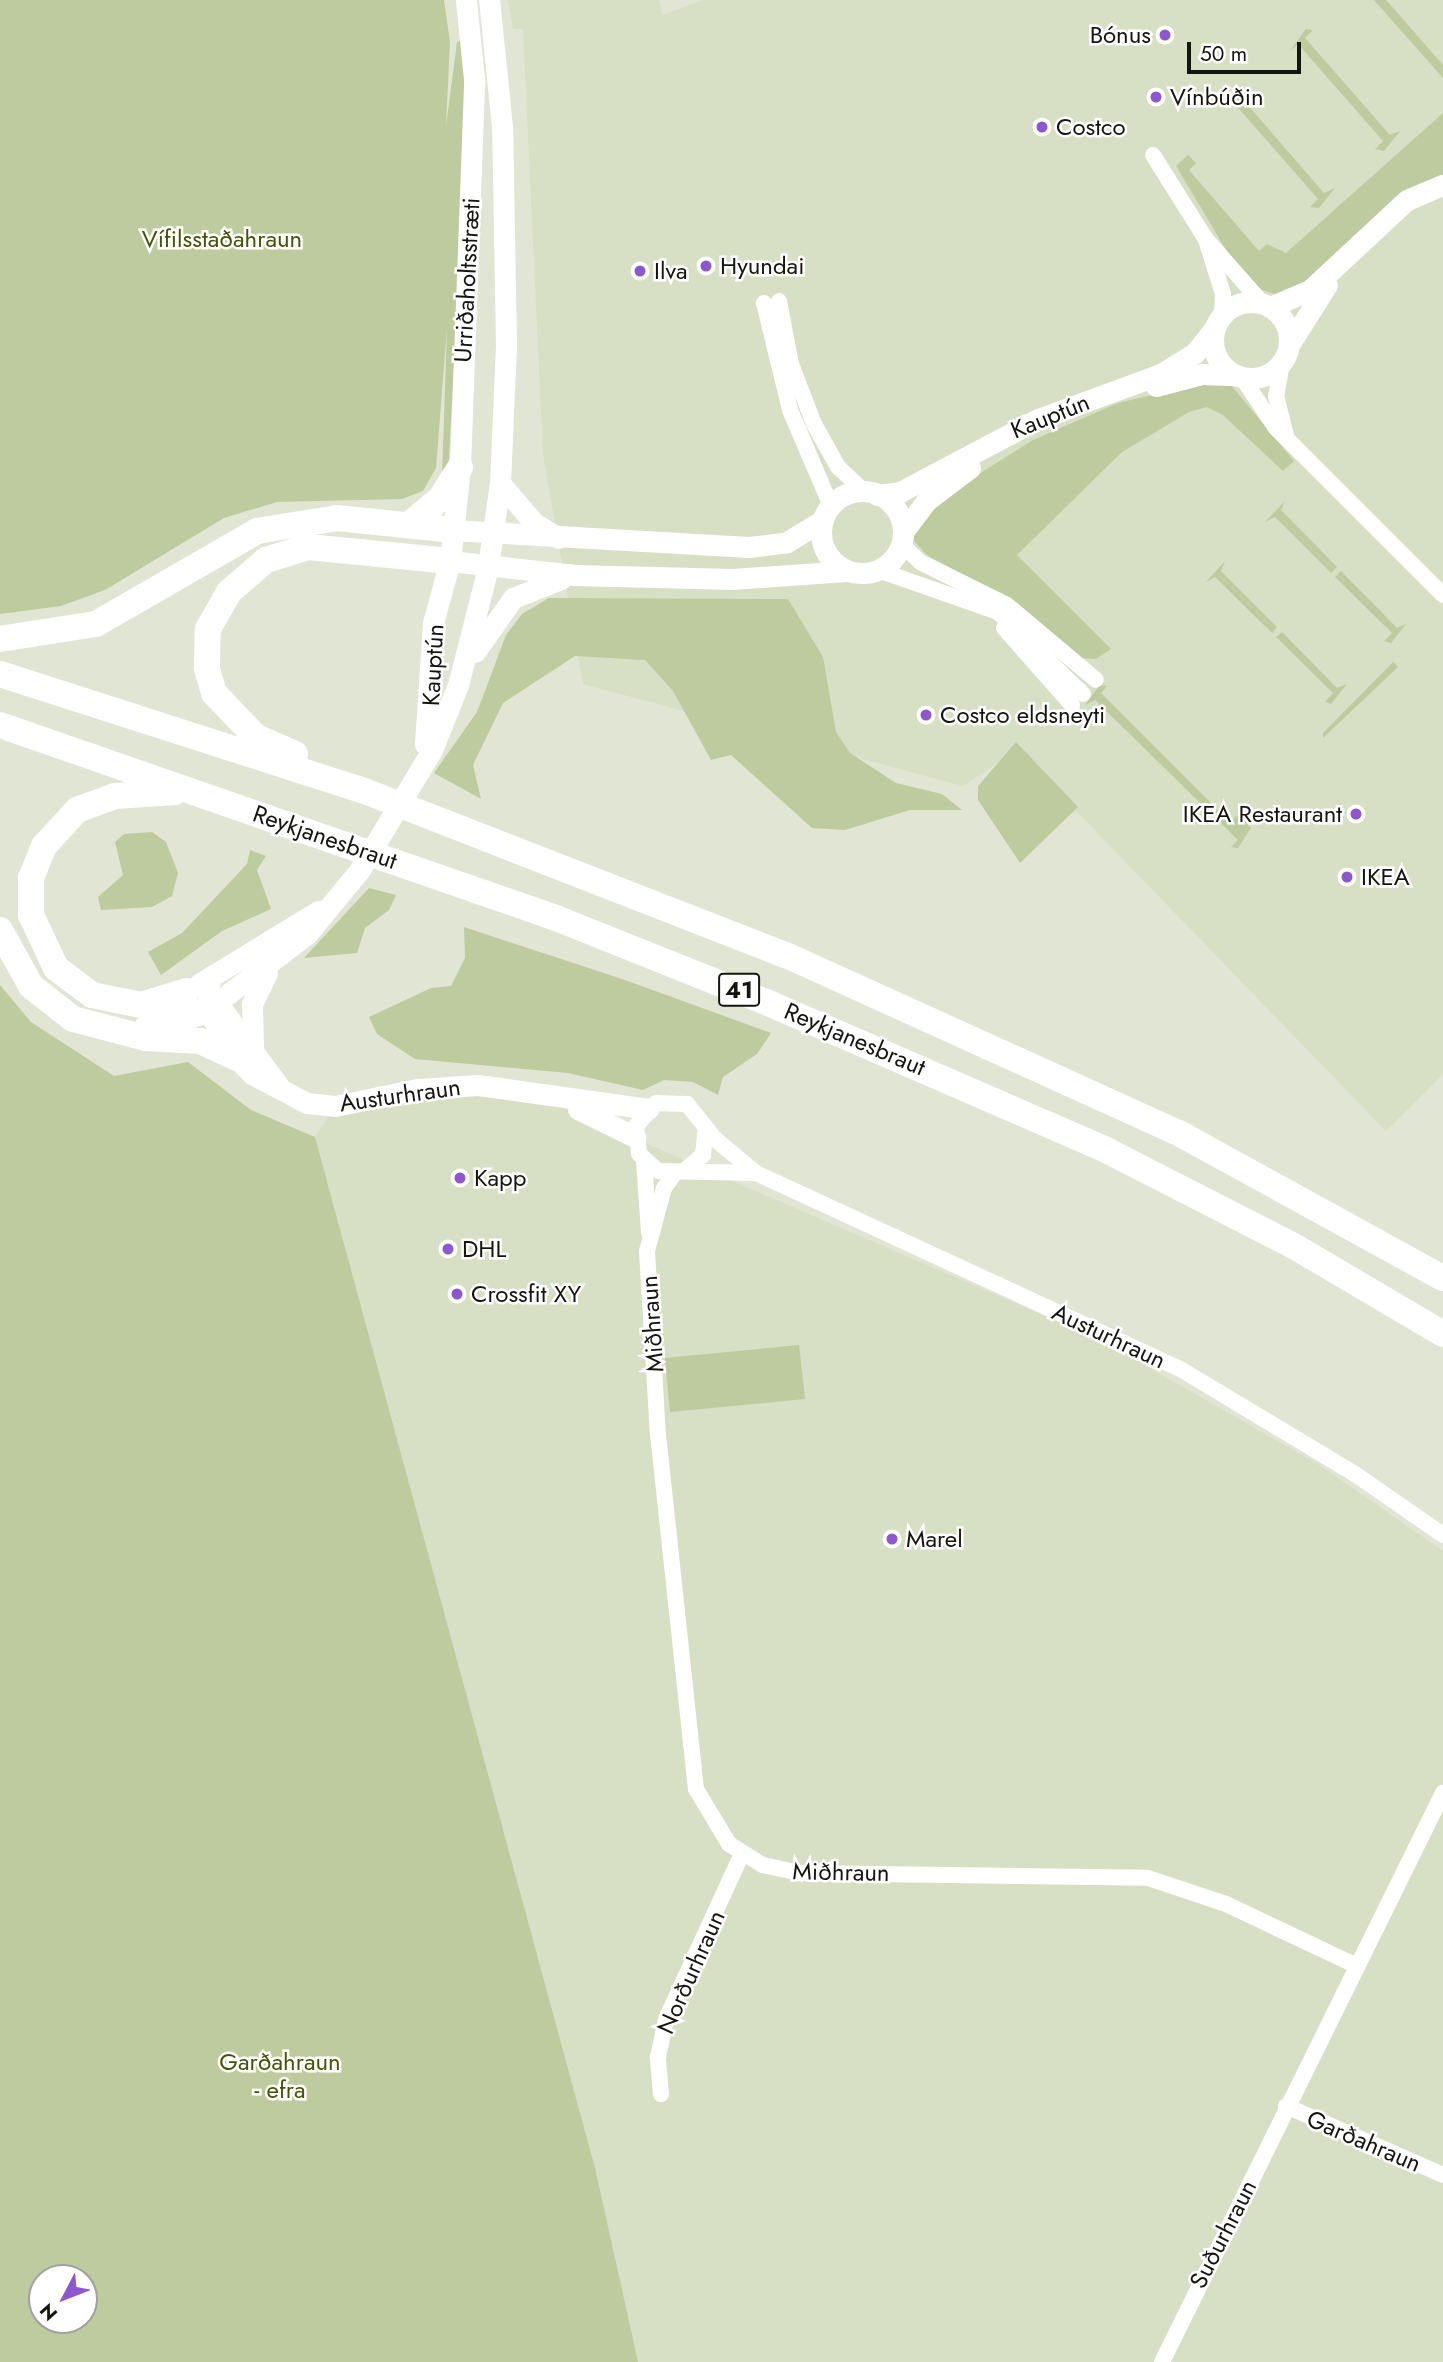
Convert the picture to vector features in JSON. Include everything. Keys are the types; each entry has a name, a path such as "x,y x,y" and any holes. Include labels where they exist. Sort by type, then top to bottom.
{"highway":[{"path":"409,525 441,498 460,467"},
{"path":"0,639 96,624 257,531 337,518 453,530"},
{"path":"450,561 326,547 277,555 246,573 213,613 207,668 225,711 256,737 470,821 518,849"},
{"name":"Reykjanesbraut","path":"0,674 362,790 786,955 1050,1073 1261,1175 1443,1278"},
{"name":"Reykjanesbraut","path":"0,724 569,923 986,1095 1242,1218 1443,1334"},
{"path":"194,791 115,796 77,810 44,846 29,891 39,943 75,984 126,1004 206,994"},
{"path":"0,930 19,969 46,1001 86,1025 128,1035 192,1039 246,1054"},
{"path":"128,1035 206,994"}],"street":[{"name":"Urriðaholtsstræti","path":"450,561 460,467 474,79 466,0"},
{"name":"Urriðaholtsstræti","path":"489,0 507,233 500,483 492,535"},
{"path":"1153,155 1205,238 1288,330 1276,396 1286,435"},
{"path":"1219,321 1241,303 1267,306 1298,298 1336,271 1407,200 1443,185"},
{"path":"1205,238 1223,294 1214,350 1286,435 1443,595"},
{"path":"1285,354 1336,271"},
{"path":"847,570 828,555 827,513 790,411 772,302 791,364 814,424 838,467 896,510 902,538 920,562 1007,605 1096,680"},
{"name":"Kauptún","path":"453,530 563,541 749,547 787,542 827,513 871,493 900,492 1038,419 1161,374 1195,353 1219,321"},
{"name":"Kauptún","path":"878,570 948,482 1042,430 1164,383 1202,374 1268,374 1285,354"},
{"path":"500,483 534,523 563,541"},
{"name":"Kauptún","path":"206,994 275,963 336,897 381,838 420,766 458,685 488,567 492,535"},
{"path":"450,561 575,575 732,579 878,570 978,605 1018,629 1078,699"},
{"name":"Kauptún","path":"420,766 431,705 433,623 450,561"},
{"path":"458,685 489,627 513,598 575,575"},
{"name":"Kauptún","path":"206,994 336,897"},
{"path":"246,1054 252,1004 275,963"},
{"name":"Austurhraun","path":"206,994 246,1054 283,1093 335,1106 418,1089 478,1085 560,1100 648,1109 677,1101 695,1110 706,1127 755,1173 1182,1370 1355,1474 1443,1535"},
{"name":"Austurhraun","path":"560,1100 635,1137"},
{"path":"644,1161 635,1137 648,1109"},
{"path":"679,1172 703,1155 706,1127"},
{"name":"Austurhraun","path":"644,1161 679,1172 755,1173"},
{"name":"Miðhraun","path":"644,1161 650,1234 658,1434 689,1746 705,1810 742,1854 802,1873 1147,1878 1226,1904 1354,1965"},
{"name":"Miðhraun","path":"650,1234 679,1172"},
{"path":"1286,2106 1354,1965 1443,1793"},
{"name":"Norðurhraun","path":"661,2094 658,2057 666,2019 742,1854"},
{"name":"Garðahraun","path":"1286,2106 1443,2175"},
{"name":"Suðurhraun","path":"1162,2362 1286,2106"}],"shaded area":[{"path":"508,0 659,0 662,15 704,0 1443,0 1443,1074 1386,1131 1017,750 963,786 583,684 543,454 523,29 513,29"},
{"path":"522,1090 1103,1341 1321,1466 1443,1551 1443,2362 618,2362 595,2168 315,1137 338,1102"}],"green space":[{"name":"Vífilsstaðahraun","path":"0,0 444,0 450,42 446,126 457,42 463,40 467,116 448,476 442,476 447,328 436,468 423,491 402,499 277,502 224,518 105,590 61,606 0,614"},
{"path":"1374,0 1386,0 1395,10 1443,65 1443,78"},
{"path":"1306,29 1313,30 1305,38 1390,135 1400,131 1384,151 1375,149 1383,141 1298,44 1289,52"},
{"path":"1240,86 1247,88 1240,96 1324,193 1335,188 1319,208 1310,207 1318,199 1233,102 1224,109"},
{"path":"1443,113 1443,178 1396,196 1317,277 1278,295 1256,288 1231,258 1176,166 1188,155 1196,163 1189,170 1259,251 1267,244 1286,253"},
{"path":"1225,378 1294,461 1283,471 1223,415 1207,407 1189,412 1122,452 1017,555 1111,649 1096,659 1080,658 1016,602 928,556 914,541 913,529 950,492 1033,440 1118,403"},
{"path":"1285,501 1281,510 1337,567 1331,573 1275,517 1265,522"},
{"path":"1225,561 1221,571 1277,627 1272,633 1215,577 1206,582"},
{"path":"1341,571 1397,628 1406,624 1391,643 1384,641 1392,633 1335,577"},
{"path":"549,598 788,599 823,657 836,732 850,753 896,783 942,794 962,810 910,810 845,830 812,828 731,755 711,760 673,691 645,660 575,656 503,703 473,765 481,799 434,773 477,712 506,635 522,614"},
{"path":"1282,632 1337,688 1347,684 1331,704 1325,702 1333,693 1276,637"},
{"path":"1393,662 1398,667 1323,738 1323,733"},
{"path":"1100,685 1107,686 1101,693 1230,822 1239,814 1251,828 1238,848 1231,847 1238,840 1095,700 1085,705"},
{"path":"1016,742 1078,807 1020,863 978,800 978,786"},
{"path":"152,832 166,842 178,873 172,896 152,907 101,910 98,897 123,875 115,842 124,834"},
{"path":"250,850 266,856 257,870 271,909 222,931 161,975 148,952 182,933 247,864"},
{"path":"369,888 396,895 389,910 365,928 357,953 304,958"},
{"path":"464,927 625,980 771,1033 757,1054 723,1077 718,1095 693,1082 664,1080 643,1090 568,1073 415,1059 377,1034 369,1017 431,988 451,986 465,958"},
{"name":"Garðahraun - efra","path":"0,985 31,1022 114,1076 188,1062 251,1110 315,1137 595,2168 638,2362 0,2362"},
{"path":"799,1345 805,1399 670,1412 665,1358"}],"place":[{"name":"Bónus","path":"1165,35"},
{"name":"Vínbúðin","path":"1156,97"},
{"name":"Costco","path":"1042,127"},
{"name":"Hyundai","path":"706,266"},
{"name":"Ilva","path":"640,271"},
{"name":"Costco eldsneyti","path":"926,715"},
{"name":"IKEA Restaurant","path":"1356,814"},
{"name":"IKEA","path":"1347,877"},
{"name":"Kapp","path":"460,1178"},
{"name":"DHL","path":"448,1249"},
{"name":"Crossfit XY","path":"457,1294"},
{"name":"Marel","path":"892,1539"}]}
